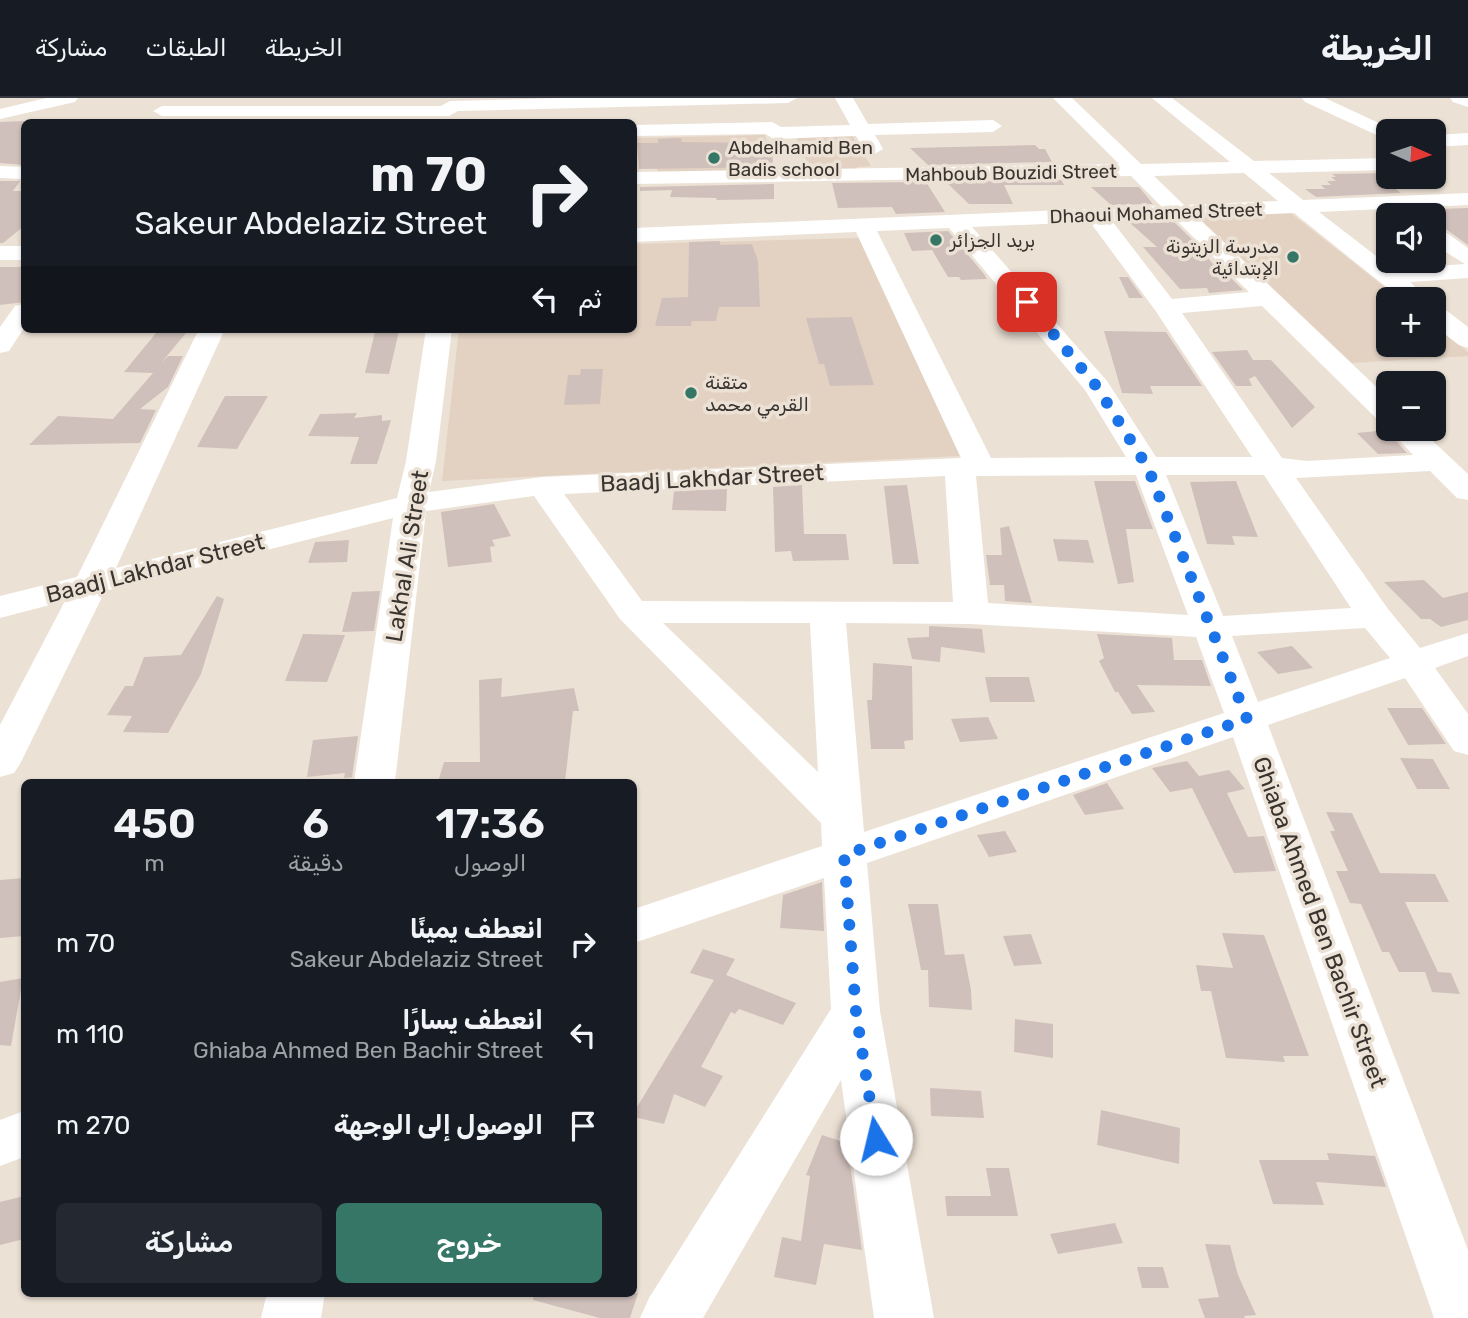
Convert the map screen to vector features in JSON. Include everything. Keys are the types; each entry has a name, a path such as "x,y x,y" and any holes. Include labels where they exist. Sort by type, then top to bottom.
{"street":[{"path":"0,114 69,98"},
{"path":"762,98 773,131 823,229"},
{"path":"163,111 450,109 592,100 788,98"},
{"path":"844,98 915,223"},
{"path":"1062,98 1376,402"},
{"path":"1161,98 1400,287"},
{"path":"1311,98 1376,128"},
{"path":"1459,98 1468,102"},
{"path":"592,100 594,119"},
{"path":"977,107 1033,173"},
{"path":"637,131 862,131 993,126"},
{"path":"1446,140 1468,139"},
{"name":"Mahboub Bouzidi Street","path":"637,178 888,176 1376,163"},
{"path":"0,172 21,173"},
{"name":"Dhaoui Mohamed Street","path":"1386,203 1468,200"},
{"path":"1439,201 1468,219"},
{"name":"Dhaoui Mohamed Street","path":"637,235 1376,203"},
{"path":"1096,215 1164,307 1376,617 1413,663 1468,742"},
{"name":"Ghiaba Ahmed Ben Bachir Street","path":"955,221 1097,387 1148,468 1247,719 1464,1318"},
{"path":"864,226 970,467 971,613"},
{"path":"1446,243 1468,258"},
{"path":"0,253 21,253"},
{"path":"1387,277 1468,271"},
{"path":"1164,307 1268,298"},
{"path":"0,345 21,315"},
{"path":"1446,322 1468,340"},
{"path":"0,764 91,584 210,333"},
{"name":"Lakhal Ali Street","path":"375,779 411,504 421,461 438,333"},
{"path":"1416,441 1468,491"},
{"name":"Baadj Lakhdar Street","path":"0,607 411,504 542,486 970,467 1271,466 1307,470 1438,462"},
{"path":"542,486 632,612 832,846"},
{"path":"827,611 832,846 904,1318"},
{"path":"632,612 971,613 1211,627 1376,617"},
{"path":"637,925 832,846 1247,719 1468,644"},
{"path":"670,1318 856,1012"},
{"path":"0,1143 21,1135"},
{"path":"291,1318 295,1297"}],"shaded area":[{"path":"851,133 871,166 857,167 858,171 811,172 795,135"},
{"name":"Abdelhamid Ben Badis school","path":"765,135 776,172 658,175 654,143 637,143 637,138"},
{"name":"مدرسة الزيتونة الإبتدائية","path":"1288,211 1385,287 1376,287 1376,357 1446,357 1446,335 1468,352 1468,356 1352,363 1196,215"},
{"name":"متقنة القرمي محمد","path":"859,238 960,456 442,481 459,333 637,333 637,244"}],"building":[{"path":"21,121 21,165 0,163 0,122"},
{"name":"Abdelhamid Ben Badis school","path":"681,138 682,142 772,143 773,167 639,169 637,143 658,143 658,139"},
{"path":"1035,145 1039,149 1045,149 1052,162 928,165 910,148"},
{"path":"1376,173 1376,189 1396,189 1401,193 1316,197 1305,189 1325,189 1321,185 1331,185 1327,181 1336,181 1331,177 1336,177 1332,174"},
{"path":"1061,180 1064,185 1004,185 1013,204 969,204 946,182"},
{"path":"0,181 20,181 13,191 21,191 21,228 0,243"},
{"path":"926,182 945,212 896,214 892,207 838,208 832,183"},
{"path":"774,184 774,199 717,200 670,197 672,190 640,191 640,187"},
{"path":"1091,187 1139,187 1153,204 1111,205"},
{"path":"1468,208 1468,245 1446,229 1446,209"},
{"path":"1174,222 1212,263 1218,265 1243,290 1209,293 1207,288 1180,289 1143,247 1157,247 1130,223"},
{"path":"948,231 987,279 961,280 959,277 948,277 932,250 912,251 904,233"},
{"path":"720,241 720,245 752,244 758,261 760,307 719,307 716,321 692,321 691,326 655,326 662,298 688,297 689,242"},
{"path":"0,267 21,267 21,302 0,305"},
{"path":"1119,277 1128,277 1143,298 1129,298"},
{"path":"852,317 874,385 830,386 824,364 819,364 806,318"},
{"path":"1104,331 1166,332 1202,386 1150,386 1153,394 1122,393"},
{"path":"156,333 186,333 161,363 168,356 183,356 168,387 140,409 156,410 140,443 29,445 58,416 113,419 153,373 124,372"},
{"path":"375,333 399,333 389,374 365,373"},
{"path":"1247,350 1253,360 1271,360 1315,407 1292,428 1255,376 1249,379 1252,386 1236,386 1212,352"},
{"path":"581,369 603,369 600,404 564,405 568,375 580,375"},
{"path":"225,396 268,396 237,449 197,447"},
{"path":"357,413 354,418 382,415 382,421 391,420 377,464 350,464 359,437 308,436 320,414"},
{"path":"1376,431 1376,441 1396,441 1407,453 1378,454 1357,433"},
{"path":"1094,481 1135,481 1153,529 1126,529 1134,582 1118,584"},
{"path":"1236,481 1258,537 1232,536 1235,545 1207,544 1190,482"},
{"path":"802,485 804,534 846,534 849,560 793,561 791,551 775,552 773,487"},
{"path":"907,485 919,564 893,564 884,486"},
{"path":"727,489 726,511 672,510 674,491"},
{"path":"494,504 511,536 492,540 495,546 490,547 492,562 448,567 441,512"},
{"path":"1009,526 1032,603 1005,601 1004,585 990,585 986,555 1002,555 1000,528"},
{"path":"1053,539 1088,540 1094,563 1058,561"},
{"path":"349,540 347,562 308,563 315,542"},
{"path":"1424,580 1443,598 1468,592 1468,620 1441,627 1430,619 1421,619 1384,582"},
{"path":"380,591 374,631 342,632 352,592"},
{"path":"217,596 224,599 201,674 168,733 123,732 132,716 107,715 125,686 133,686 144,657 181,655"},
{"path":"929,626 982,629 985,653 941,647 940,662 912,659 907,638 929,637"},
{"path":"303,634 345,635 327,682 285,681"},
{"path":"1097,634 1172,638 1174,660 1202,660 1211,686 1137,685 1155,712 1132,714 1118,692 1115,692 1099,661 1104,658"},
{"path":"1292,646 1313,668 1278,674 1257,652"},
{"path":"873,663 912,666 913,740 904,741 905,749 871,749 867,700 872,700"},
{"path":"985,677 1029,677 1035,702 990,702"},
{"path":"502,678 501,697 574,688 579,711 573,711 565,779 439,779 444,762 480,762 479,680"},
{"path":"1387,708 1422,708 1446,744 1408,745"},
{"path":"988,717 998,739 960,742 951,719"},
{"path":"358,736 352,777 344,778 345,773 307,777 313,740"},
{"path":"1400,758 1433,759 1450,789 1417,789"},
{"path":"1187,761 1199,776 1229,770 1245,789 1227,793 1248,837 1264,836 1276,871 1234,873 1192,788 1170,792 1152,768"},
{"path":"1107,783 1124,809 1085,815 1073,795"},
{"path":"1326,812 1352,813 1380,873 1435,874 1449,902 1405,902 1438,972 1451,973 1460,994 1432,992 1425,972 1399,972 1389,952 1382,952 1361,904 1350,903 1336,871 1348,871 1330,831 1335,831"},
{"path":"1005,831 1017,852 989,857 977,835"},
{"path":"21,878 21,936 0,938 0,880"},
{"path":"822,882 824,931 780,928 783,895"},
{"path":"908,904 938,904 945,955 964,954 972,1010 929,1007 928,970 921,970"},
{"path":"1222,933 1264,935 1309,1056 1283,1056 1285,1062 1226,1058 1211,991 1201,991 1196,965 1233,968"},
{"path":"1031,934 1042,964 1014,966 1003,936"},
{"path":"703,949 735,959 726,975 796,1003 783,1025 739,1009 735,1014 731,1012 701,1067 723,1076 705,1107 674,1094 664,1124 637,1118 637,1107 714,980 690,973"},
{"path":"21,978 11,1046 0,1045 0,982"},
{"path":"1015,1019 1053,1024 1053,1058 1014,1052"},
{"path":"930,1088 981,1091 984,1118 931,1116"},
{"path":"1101,1110 1180,1128 1179,1164 1097,1145"},
{"path":"822,1135 847,1143 862,1250 824,1244 816,1285 774,1277 782,1237 801,1241 810,1176 806,1175"},
{"path":"1327,1153 1375,1156 1386,1187 1316,1182 1324,1205 1273,1204 1259,1160 1329,1160"},
{"path":"986,1168 1009,1168 1018,1216 947,1216 945,1196 991,1196"},
{"path":"21,1197 21,1240 0,1245 0,1202"},
{"path":"1115,1223 1123,1243 1058,1254 1050,1234"},
{"path":"1205,1244 1230,1245 1238,1275 1256,1315 1244,1316 1245,1318 1205,1318 1198,1299 1219,1297"},
{"path":"1137,1267 1163,1267 1169,1288 1142,1288"},
{"path":"533,1297 637,1297 630,1318 600,1318 533,1300"}],"place":[{"name":"Abdelhamid Ben Badis school","path":"714,158"},
{"name":"بريد الجزائر","path":"936,240"},
{"name":"مدرسة الزيتونة الإبتدائية","path":"1293,257"},
{"name":"متقنة القرمي محمد","path":"691,393"}],"route":[{"path":"876,1139 856,1012 844,855 1247,719 1148,468 1097,387 1027,302"}]}
